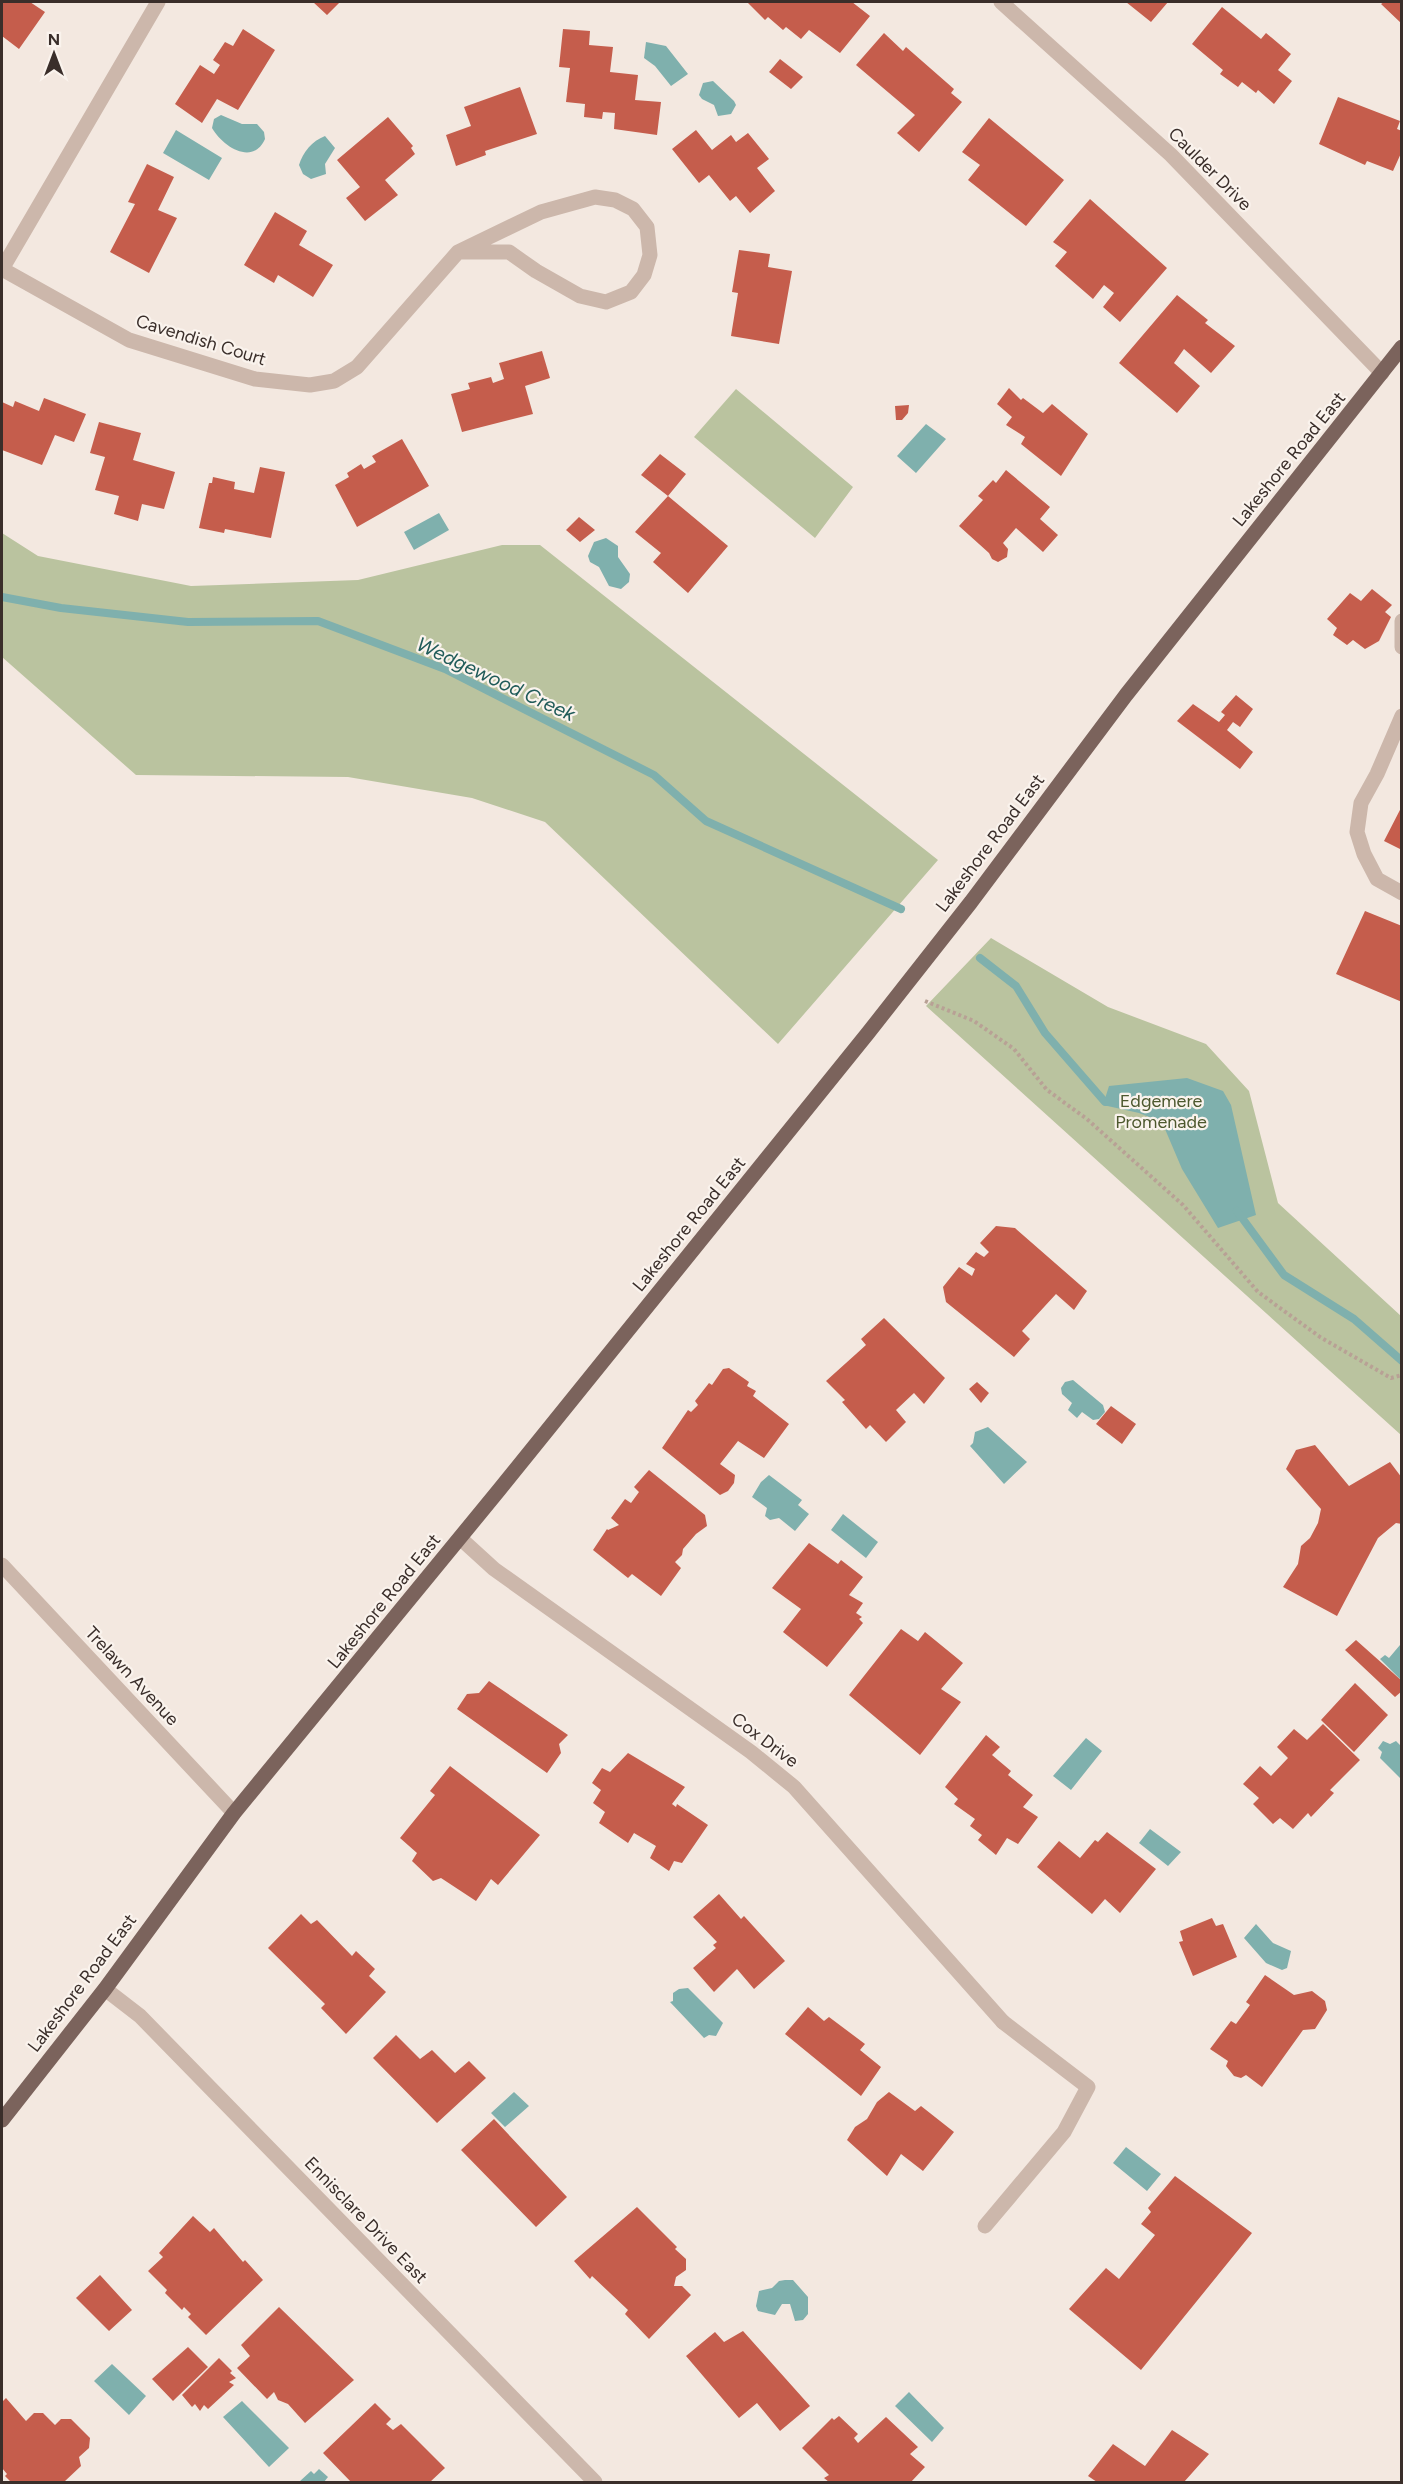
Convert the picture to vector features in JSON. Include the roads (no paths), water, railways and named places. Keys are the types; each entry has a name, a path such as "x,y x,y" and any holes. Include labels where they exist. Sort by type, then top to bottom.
{"main road":[{"name":"Lakeshore Road East","path":"2,2120 105,1989 234,1813 460,1538 971,902 1126,695 1401,347"}],"street":[{"path":"2,269 158,2"},
{"name":"Caulder Drive","path":"1001,2 1171,155 1382,373"},
{"name":"Cavendish Court","path":"2,269 129,340 255,379 310,386 334,381 357,367 458,252 541,212 595,197 615,201 633,209 647,226 650,255 644,275 631,292 606,302 580,296 509,252 458,252"},
{"path":"1401,621 1401,646"},
{"path":"1401,716 1377,774 1361,803 1357,832 1364,854 1377,879 1401,893"},
{"name":"Cox Drive","path":"460,1538 494,1569 751,1752 794,1787 1003,2022 1088,2087 1064,2132 985,2226"},
{"name":"Trelawn Avenue","path":"2,1565 234,1813"},
{"name":"Ennisclare Drive East","path":"105,1989 140,2016 595,2482"}],"water":[{"path":"646,42 666,46 688,74 671,86 655,66 644,58"},
{"path":"713,81 734,101 736,105 731,114 718,116 714,105 699,95 703,83"},
{"path":"221,115 242,124 257,124 264,132 265,139 260,147 253,151 238,151 223,142 212,128 214,119"},
{"path":"176,130 222,158 209,180 163,153"},
{"path":"325,136 335,148 325,164 326,174 311,179 303,174 299,165 309,148"},
{"path":"926,424 946,439 916,473 897,456"},
{"path":"439,513 449,530 414,550 404,532"},
{"path":"606,538 618,546 618,557 630,574 629,582 621,589 609,586 599,567 590,562 588,556 594,542"},
{"path":"1187,1078 1223,1091 1231,1105 1256,1215 1218,1228 1182,1169 1162,1122 1139,1113 1103,1105 1109,1086"},
{"path":"1073,1380 1103,1405 1105,1412 1099,1419 1093,1420 1082,1412 1077,1418 1068,1410 1072,1403 1062,1394 1061,1388 1065,1382"},
{"path":"988,1427 1027,1462 1004,1484 970,1446 973,1443 975,1432"},
{"path":"769,1475 802,1500 798,1505 809,1514 795,1531 779,1518 770,1520 765,1516 767,1508 752,1497 761,1482"},
{"path":"843,1514 878,1542 866,1558 831,1530"},
{"path":"1400,1645 1402,1646 1401,1680 1380,1659 1385,1655 1389,1658"},
{"path":"1086,1738 1102,1751 1071,1790 1053,1776"},
{"path":"1383,1741 1390,1744 1396,1741 1401,1746 1401,1779 1380,1758 1382,1752 1378,1748"},
{"path":"1150,1829 1181,1852 1168,1866 1139,1843"},
{"path":"1256,1924 1273,1943 1291,1951 1287,1968 1282,1970 1266,1963 1244,1938"},
{"path":"688,1988 723,2023 716,2036 709,2035 704,2038 670,2002 673,2001 673,1993 679,1989"},
{"path":"514,2092 529,2106 505,2127 491,2113"},
{"path":"1126,2147 1161,2174 1147,2191 1113,2163"},
{"path":"793,2280 808,2297 808,2314 803,2320 795,2321 790,2304 782,2304 775,2315 758,2311 756,2306 759,2291 772,2288 779,2281"},
{"path":"112,2364 146,2396 129,2415 94,2381"},
{"path":"909,2392 944,2428 932,2442 895,2406"},
{"path":"242,2401 289,2448 269,2467 223,2417"},
{"path":"319,2469 328,2477 324,2482 299,2482 311,2471 314,2474"}],"waterway":[{"name":"Wedgewood Creek","path":"2,597 61,608 188,622 318,621 445,669 654,775 706,821 901,909"},
{"name":"Wedgewood Creek","path":"980,958 1016,986 1045,1033 1105,1102 1114,1102"},
{"name":"Wedgewood Creek","path":"1237,1211 1284,1275 1354,1319 1402,1361"}],"park label":[{"name":"Edgemere Promenade","path":"1161,1111"}]}
